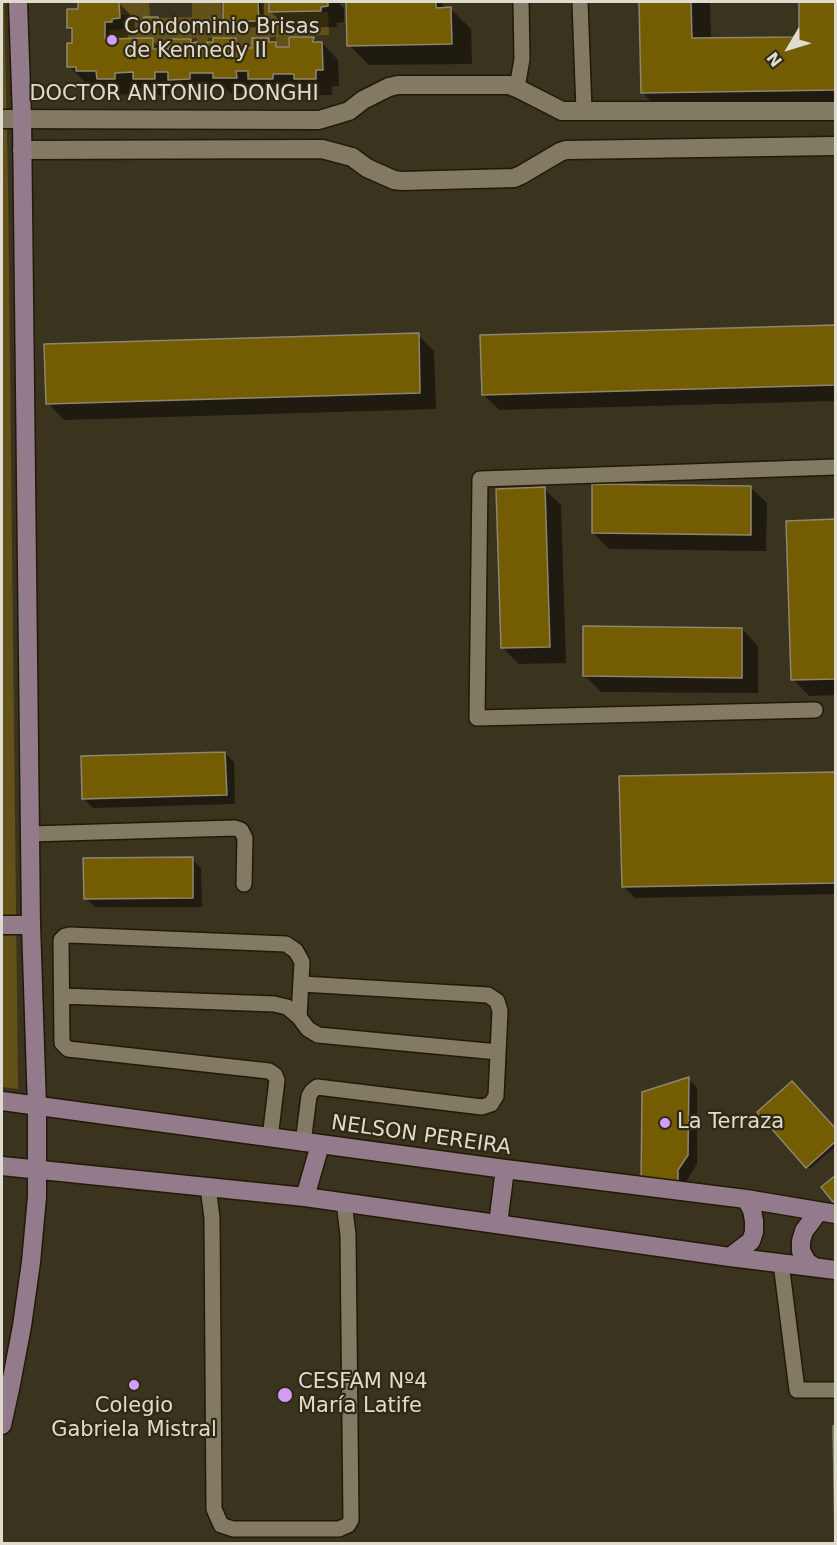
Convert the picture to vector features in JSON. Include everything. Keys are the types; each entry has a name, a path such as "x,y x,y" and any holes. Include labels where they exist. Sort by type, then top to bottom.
{"street":[{"path":"2,1425 22,1326 37,1197 37,1107 31,925 22,118 18,2"},
{"name":"DOCTOR ANTONIO DONGHI","path":"2,119 319,120 349,111 363,100 398,85 509,86 562,111 836,111"},
{"path":"22,150 322,149 352,157 367,168 394,180 402,181 514,178 566,150 836,146"},
{"path":"2,925 31,925"},
{"name":"NELSON PEREIRA","path":"2,1101 312,1144 746,1199 827,1213"},
{"path":"305,1197 312,1144"},
{"path":"2,1166 305,1197 836,1270"},
{"path":"498,1224 505,1169"},
{"path":"730,1257 750,1241 754,1232 752,1210 746,1199"},
{"path":"813,1266 807,1262 801,1251 801,1241 804,1231 827,1213"}],"lane":[{"path":"517,88 522,58 521,2"},
{"path":"580,2 584,111"},
{"path":"815,710 477,718 480,479 836,467"},
{"path":"30,834 235,828 241,830 245,838 244,884"},
{"path":"270,1138 277,1080 275,1075 269,1071 68,1049 62,1043 61,940 64,936 70,935 286,944 296,951 302,962 299,1017"},
{"path":"302,984 488,995 497,1001 500,1011 496,1096 491,1104 482,1107 317,1087 309,1096 306,1116 312,1144"},
{"path":"62,996 274,1004 287,1007 308,1029 318,1035 498,1052"},
{"path":"208,1187 212,1218 214,1509 221,1525 233,1529 339,1529 348,1526 351,1520 348,1235 344,1202"},
{"path":"781,1263 797,1390 836,1389"}],"shaded area":[{"path":"2,2 4,2 8,181 18,1089 2,1087"},
{"path":"120,2 149,2 150,17 144,17 144,25 158,25 158,18 192,17 192,2 221,2 222,23 259,22 259,13 262,13 259,2 268,2 269,13 328,12 329,35 288,36 288,46 276,47 276,37 252,38 251,48 237,48 236,37 208,38 207,47 198,47 197,38 169,38 169,49 154,49 153,38 109,38 109,30 129,29 128,15 120,15"}],"building":[{"name":"Condominio Brisas de Kennedy II","path":"78,2 119,2 120,18 112,19 112,22 105,22 105,39 153,38 153,49 169,49 169,39 191,39 191,43 197,42 197,47 208,47 207,42 213,42 213,38 236,38 236,48 252,48 252,38 269,38 269,42 276,42 276,47 289,47 289,37 314,37 313,42 322,42 323,70 316,70 316,79 294,79 294,74 273,74 273,79 248,79 248,71 236,71 237,78 213,78 213,73 190,73 190,79 168,80 168,72 155,72 155,79 133,79 133,72 115,73 115,79 97,79 96,71 76,71 76,67 67,67 67,43 72,43 72,28 67,28 67,9 78,9"},
{"path":"223,2 258,2 259,21 223,22"},
{"name":"Condominio Brisas de Kennedy II","path":"269,2 328,2 328,6 321,7 321,11 269,12"},
{"path":"346,2 436,2 436,8 451,7 452,44 347,46"},
{"path":"639,2 691,2 692,38 799,37 799,2 836,2 836,90 641,93"},
{"path":"144,17 158,17 158,25 144,25"},
{"path":"836,325 836,385 482,395 480,335"},
{"path":"419,333 420,393 46,404 44,344"},
{"path":"592,484 751,486 751,535 592,533"},
{"path":"545,487 550,647 501,648 496,489"},
{"path":"836,519 836,679 791,680 786,521"},
{"path":"583,626 742,628 742,678 583,676"},
{"path":"225,752 227,795 82,799 81,756"},
{"path":"836,772 836,883 622,887 619,776"},
{"path":"193,857 193,898 84,899 83,858"},
{"name":"La Terraza","path":"689,1077 688,1155 678,1170 678,1184 641,1183 642,1092"},
{"path":"792,1081 836,1129 836,1141 806,1168 757,1112"},
{"path":"836,1175 836,1200 833,1202 821,1187"},
{"path":"833,1426 836,1426 836,1542 835,1542"}],"place":[{"name":"Condominio Brisas de Kennedy II","path":"112,40"},
{"name":"La Terraza","path":"665,1123"},
{"name":"Colegio Gabriela Mistral","path":"134,1385"},
{"name":"CESFAM Nº4 María Latife","path":"285,1395"}]}
